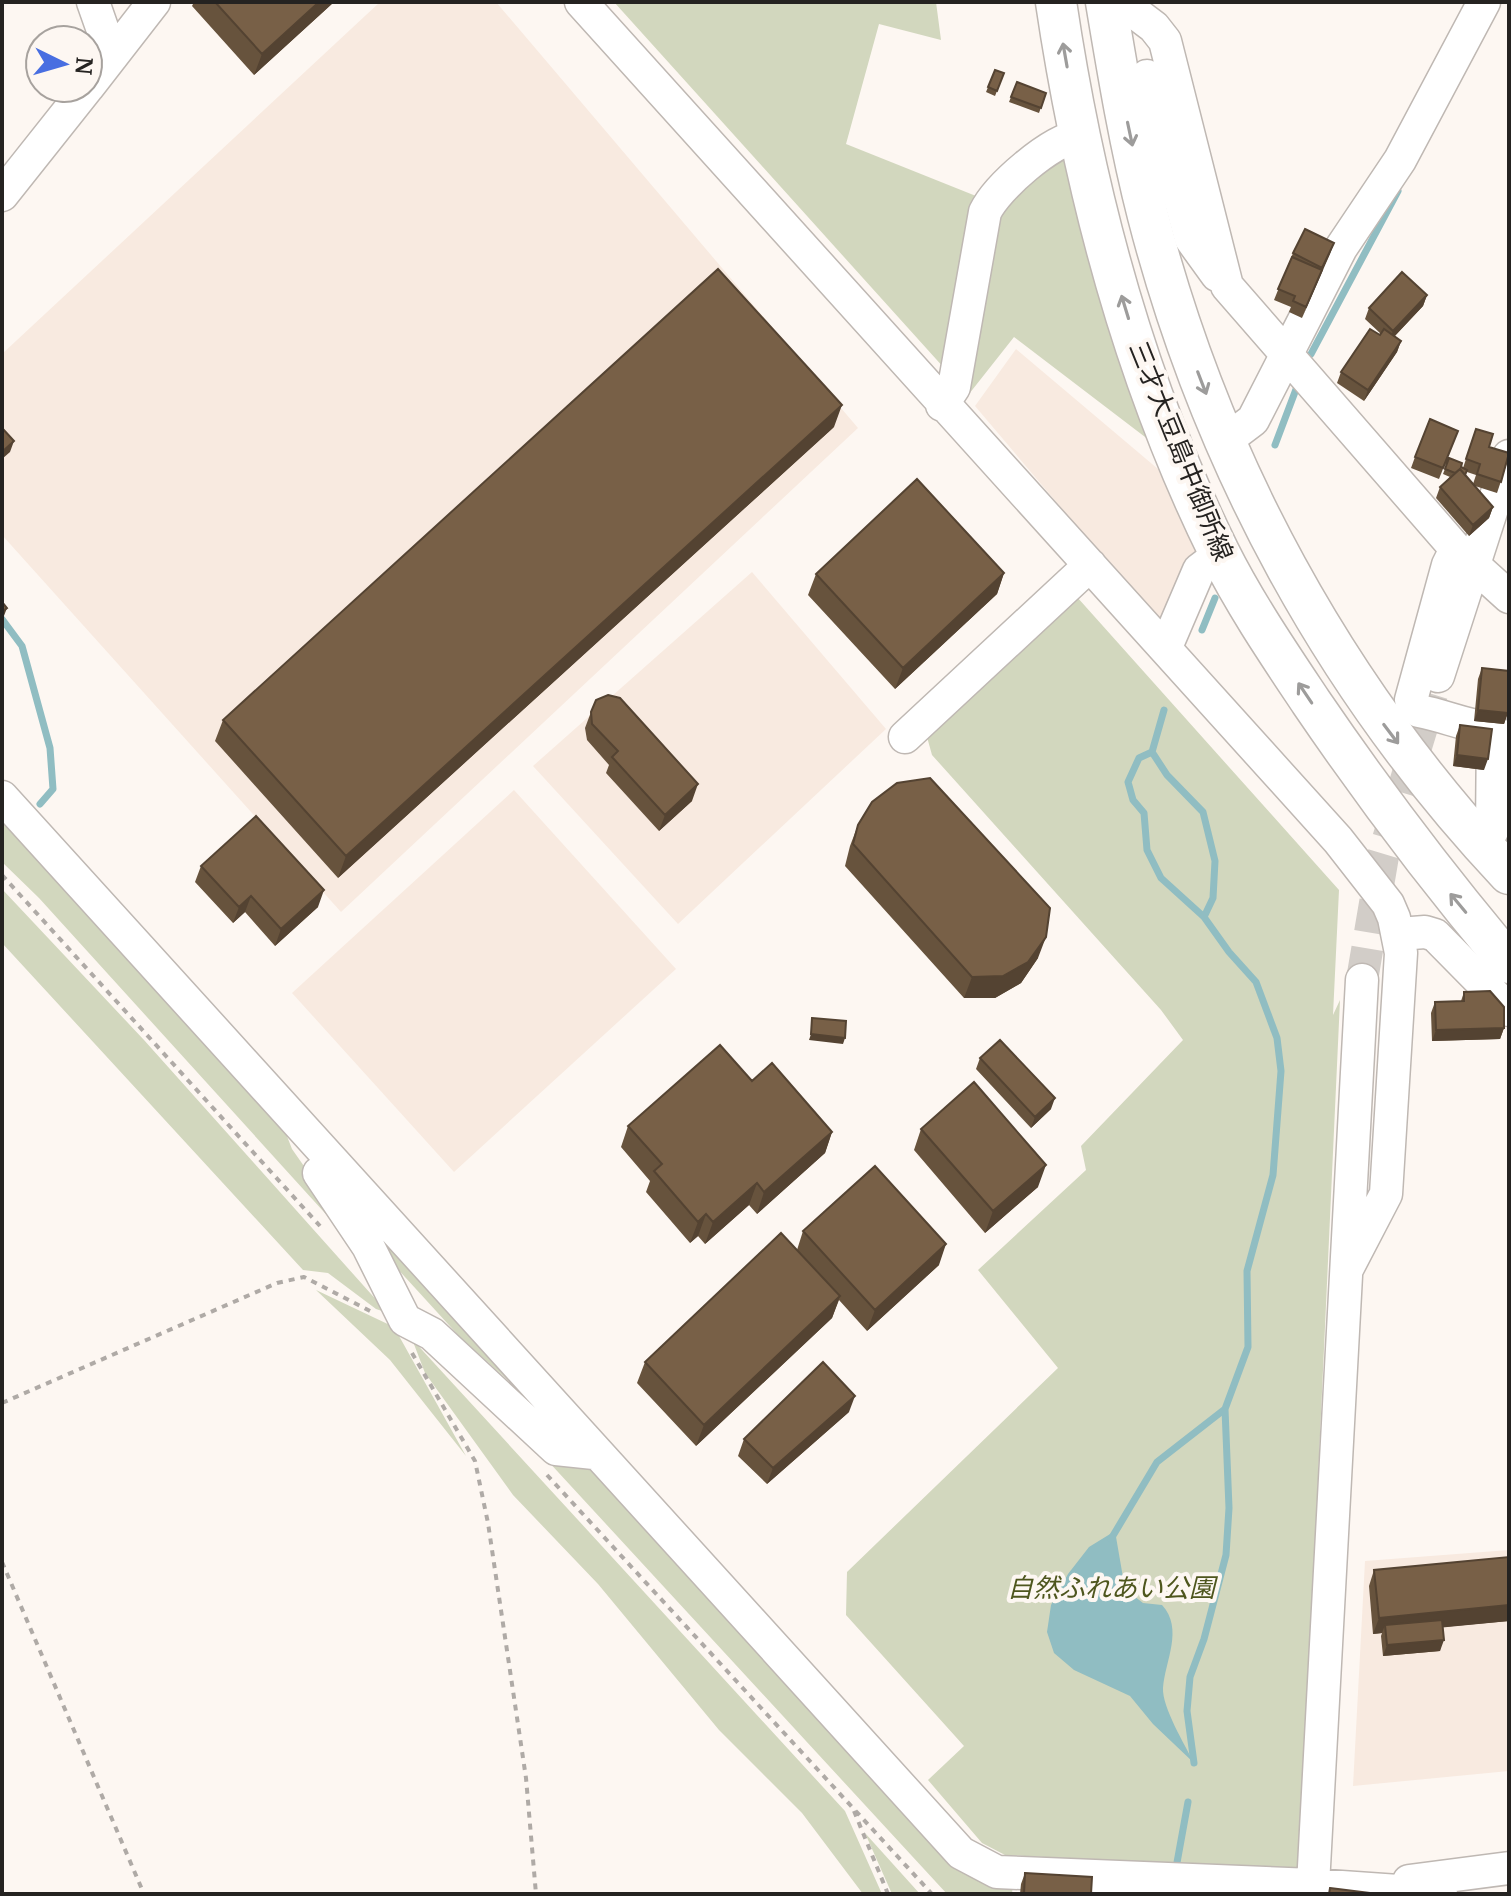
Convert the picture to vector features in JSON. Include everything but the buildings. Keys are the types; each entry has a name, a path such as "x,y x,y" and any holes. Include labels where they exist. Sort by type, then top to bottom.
{"main road":[{"name":"三才大豆島中御所線","path":"1056,2 1079,136 1106,243 1144,367 1220,554 1282,658 1347,756 1427,867 1509,963"},
{"name":"三才大豆島中御所線","path":"1106,2 1131,65 1148,216 1182,331 1224,442 1274,550 1364,699 1413,763 1509,874"}],"street":[{"path":"93,2 112,56"},
{"path":"104,66 154,2"},
{"path":"581,2 942,405 1166,647 1364,870 1388,904 1399,934 1401,953 1386,1194 1347,1269"},
{"path":"1121,2 1160,35 1168,52 1227,286"},
{"path":"1224,442 1253,420 1341,248 1400,160 1484,2"},
{"path":"1160,35 1149,33 1132,37 1131,65 1199,255 1465,558 1509,597"},
{"path":"2,195 74,104"},
{"path":"942,405 954,387 985,212 993,196 1057,144 1079,136"},
{"path":"1492,831 1493,729 1458,725 1441,706 1465,558 1509,456"},
{"path":"1166,647 1199,570 1220,554"},
{"path":"1465,558 1509,567"},
{"path":"905,737 1090,565"},
{"path":"2,797 594,1453 961,1853 997,1872 1153,1887 1313,1885 1441,1894"},
{"path":"1399,934 1425,932 1435,935 1509,1010"},
{"path":"1313,1885 1362,980"},
{"path":"284,1110 303,1148 368,1246 405,1320 432,1334 556,1449 594,1453"},
{"path":"1357,1888 1509,1868"}],"path":[{"path":"2,1403 277,1283 304,1277 390,1321 405,1320 402,1331 418,1369 475,1461 488,1523 526,1778 536,1894"},
{"path":"2,1562 144,1894"},
{"path":"852,1805 888,1894"}],"shaded area":[{"path":"380,2 496,2 858,428 341,912 2,535 2,354"},
{"path":"1016,349 1158,469 1202,553 1162,627 975,406"},
{"path":"752,572 886,729 678,924 533,766"},
{"path":"514,790 676,969 454,1172 292,993"},
{"path":"1509,1550 1509,1771 1353,1786 1365,1561"}],"green space":[{"path":"614,2 936,2 941,40 879,24 846,144 976,196 945,369"},
{"path":"1068,149 1149,440 1014,337 969,394 997,208"},
{"name":"自然ふれあい公園","path":"1077,597 1339,890 1333,1015 1340,1000 1300,1871 1005,1855 982,1843 928,1780 964,1746 846,1615 847,1572 1058,1368 978,1270 1086,1170 1081,1146 1183,1040 1161,1010 932,755 927,737"},
{"path":"2,821 283,1126 292,1149 350,1232 353,1244 39,898 2,862"},
{"path":"2,889 144,1040 388,1313 376,1309 328,1273 303,1270 2,943"},
{"path":"330,1168 558,1426 458,1335 373,1242"},
{"path":"316,1290 394,1327 466,1456 390,1360"},
{"path":"412,1339 845,1811 882,1894 863,1894 802,1813 719,1730 598,1584 513,1495 425,1373"},
{"path":"523,1434 573,1465 597,1472 965,1873 1013,1883 1012,1894 947,1894"},
{"path":"865,1833 920,1894 892,1894"}],"water":[{"path":"1115,1531 1125,1589 1143,1603 1162,1605 1172,1624 1164,1696 1194,1763 1153,1724 1130,1696 1074,1670 1054,1653 1047,1632 1051,1605 1068,1574 1089,1547"}],"waterway":[{"path":"1311,354 1398,191"},
{"path":"1275,445 1298,384"},
{"path":"1202,630 1215,598"},
{"path":"2,619 22,646 50,748 53,789 40,804"},
{"path":"1164,710 1152,752 1167,775 1203,812 1215,861 1213,898 1204,917 1256,982 1277,1038 1281,1071 1273,1175 1247,1271 1248,1347 1225,1409 1229,1508 1226,1555 1204,1639 1190,1677 1187,1711 1194,1763"},
{"path":"1152,752 1139,758 1128,782 1133,800 1144,813 1147,850 1161,878 1204,917"},
{"path":"1111,1539 1157,1462 1225,1409"},
{"path":"1176,1868 1188,1802"}],"tunnel":[{"path":"1362,980 1383,856 1432,694"}]}
